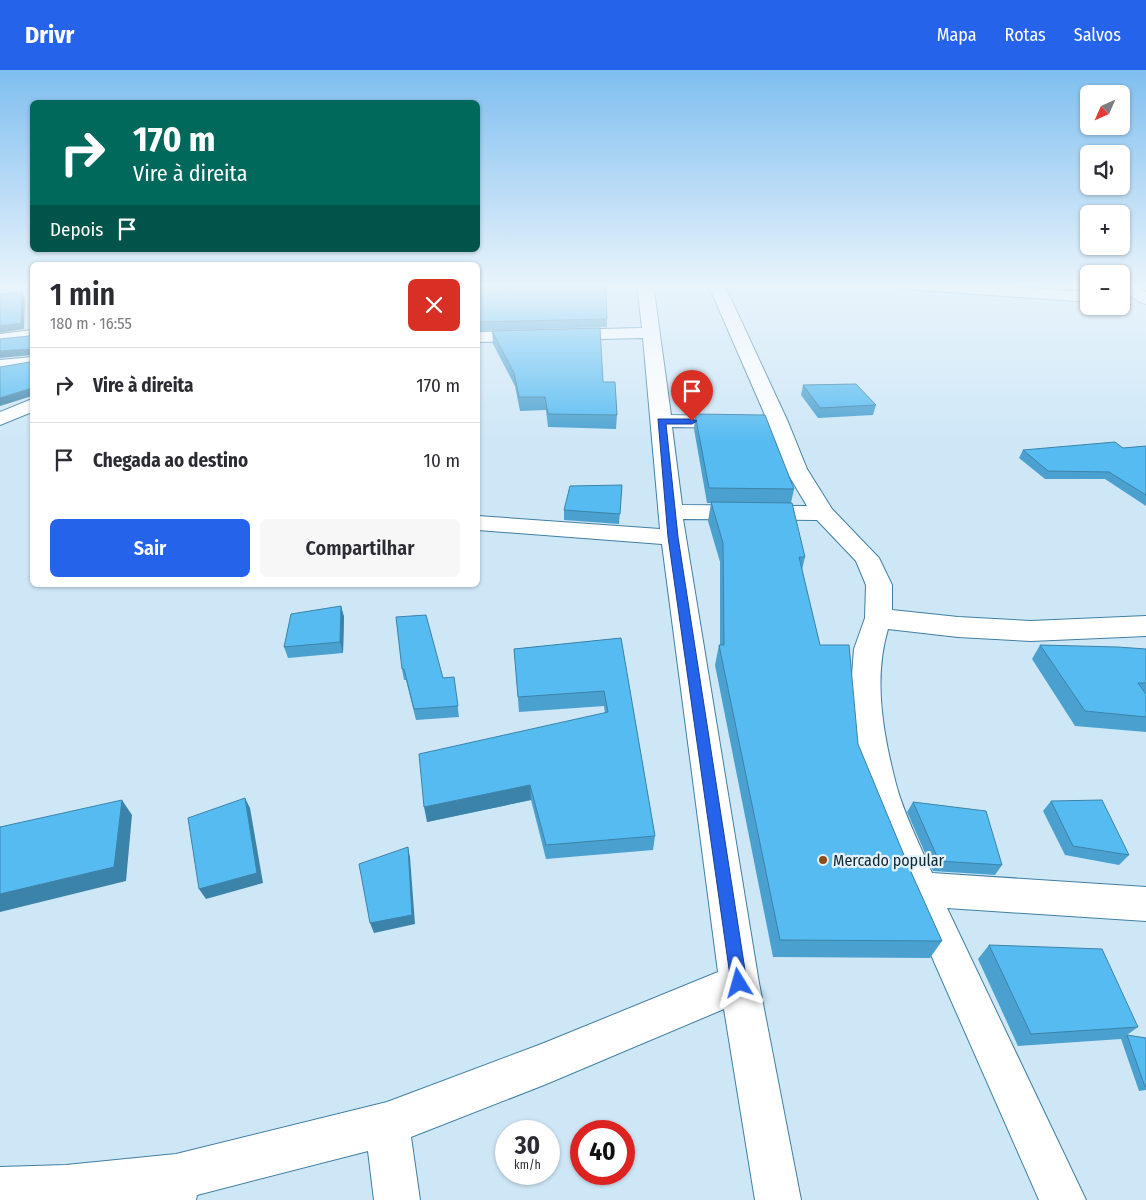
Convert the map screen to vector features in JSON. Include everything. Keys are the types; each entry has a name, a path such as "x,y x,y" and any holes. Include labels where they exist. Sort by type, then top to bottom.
{"street":[{"path":"0,339 18,337"},
{"path":"651,337 672,524 739,983 778,1200"},
{"path":"734,337 763,422 796,469 823,513 867,558 879,584 878,618 868,649 865,701 880,785 920,889 1063,1200"},
{"path":"0,366 30,362"},
{"path":"0,419 30,406"},
{"path":"661,421 763,422"},
{"path":"480,523 672,524 823,513"},
{"path":"878,618 958,627 1031,631 1144,626"},
{"path":"920,889 1146,904"},
{"path":"0,1190 174,1188 387,1124 544,1064 739,983"},
{"path":"387,1124 397,1200"}],"building":[{"path":"30,337 30,350 0,351 0,339"},
{"path":"495,337 600,337 603,382 615,382 617,415 548,414 545,397 519,397 514,373"},
{"path":"30,362 30,389 0,398 0,367"},
{"path":"856,384 876,405 820,408 803,385"},
{"path":"695,414 765,415 794,489 709,488"},
{"path":"1115,442 1123,448 1146,446 1146,495 1109,472 1048,471 1023,450"},
{"path":"622,485 620,514 564,510 570,486"},
{"name":"Mercado popular","path":"711,502 792,503 805,557 799,557 820,645 849,645 858,744 942,941 780,940 719,645 724,645 723,543"},
{"path":"341,606 340,642 284,647 291,614"},
{"path":"426,615 443,678 454,677 458,706 414,709 404,669 402,669 396,617"},
{"path":"621,638 655,836 546,845 530,785 424,807 419,754 608,712 604,691 518,697 514,649"},
{"path":"1040,645 1146,649 1146,683 1138,683 1146,694 1146,717 1085,711"},
{"path":"245,798 257,873 199,889 188,818"},
{"path":"122,800 114,867 0,894 0,827"},
{"path":"1102,800 1129,855 1073,846 1051,801"},
{"path":"913,802 986,811 1002,865 939,861"},
{"path":"408,847 412,915 370,923 359,864"},
{"path":"989,945 1102,949 1138,1027 1031,1034"},
{"path":"1127,1035 1146,1038 1146,1087 1145,1087"}],"place":[{"name":"Mercado popular","path":"823,860"}],"route":[{"path":"692,421 661,421 668,469 673,537 739,983"}]}
